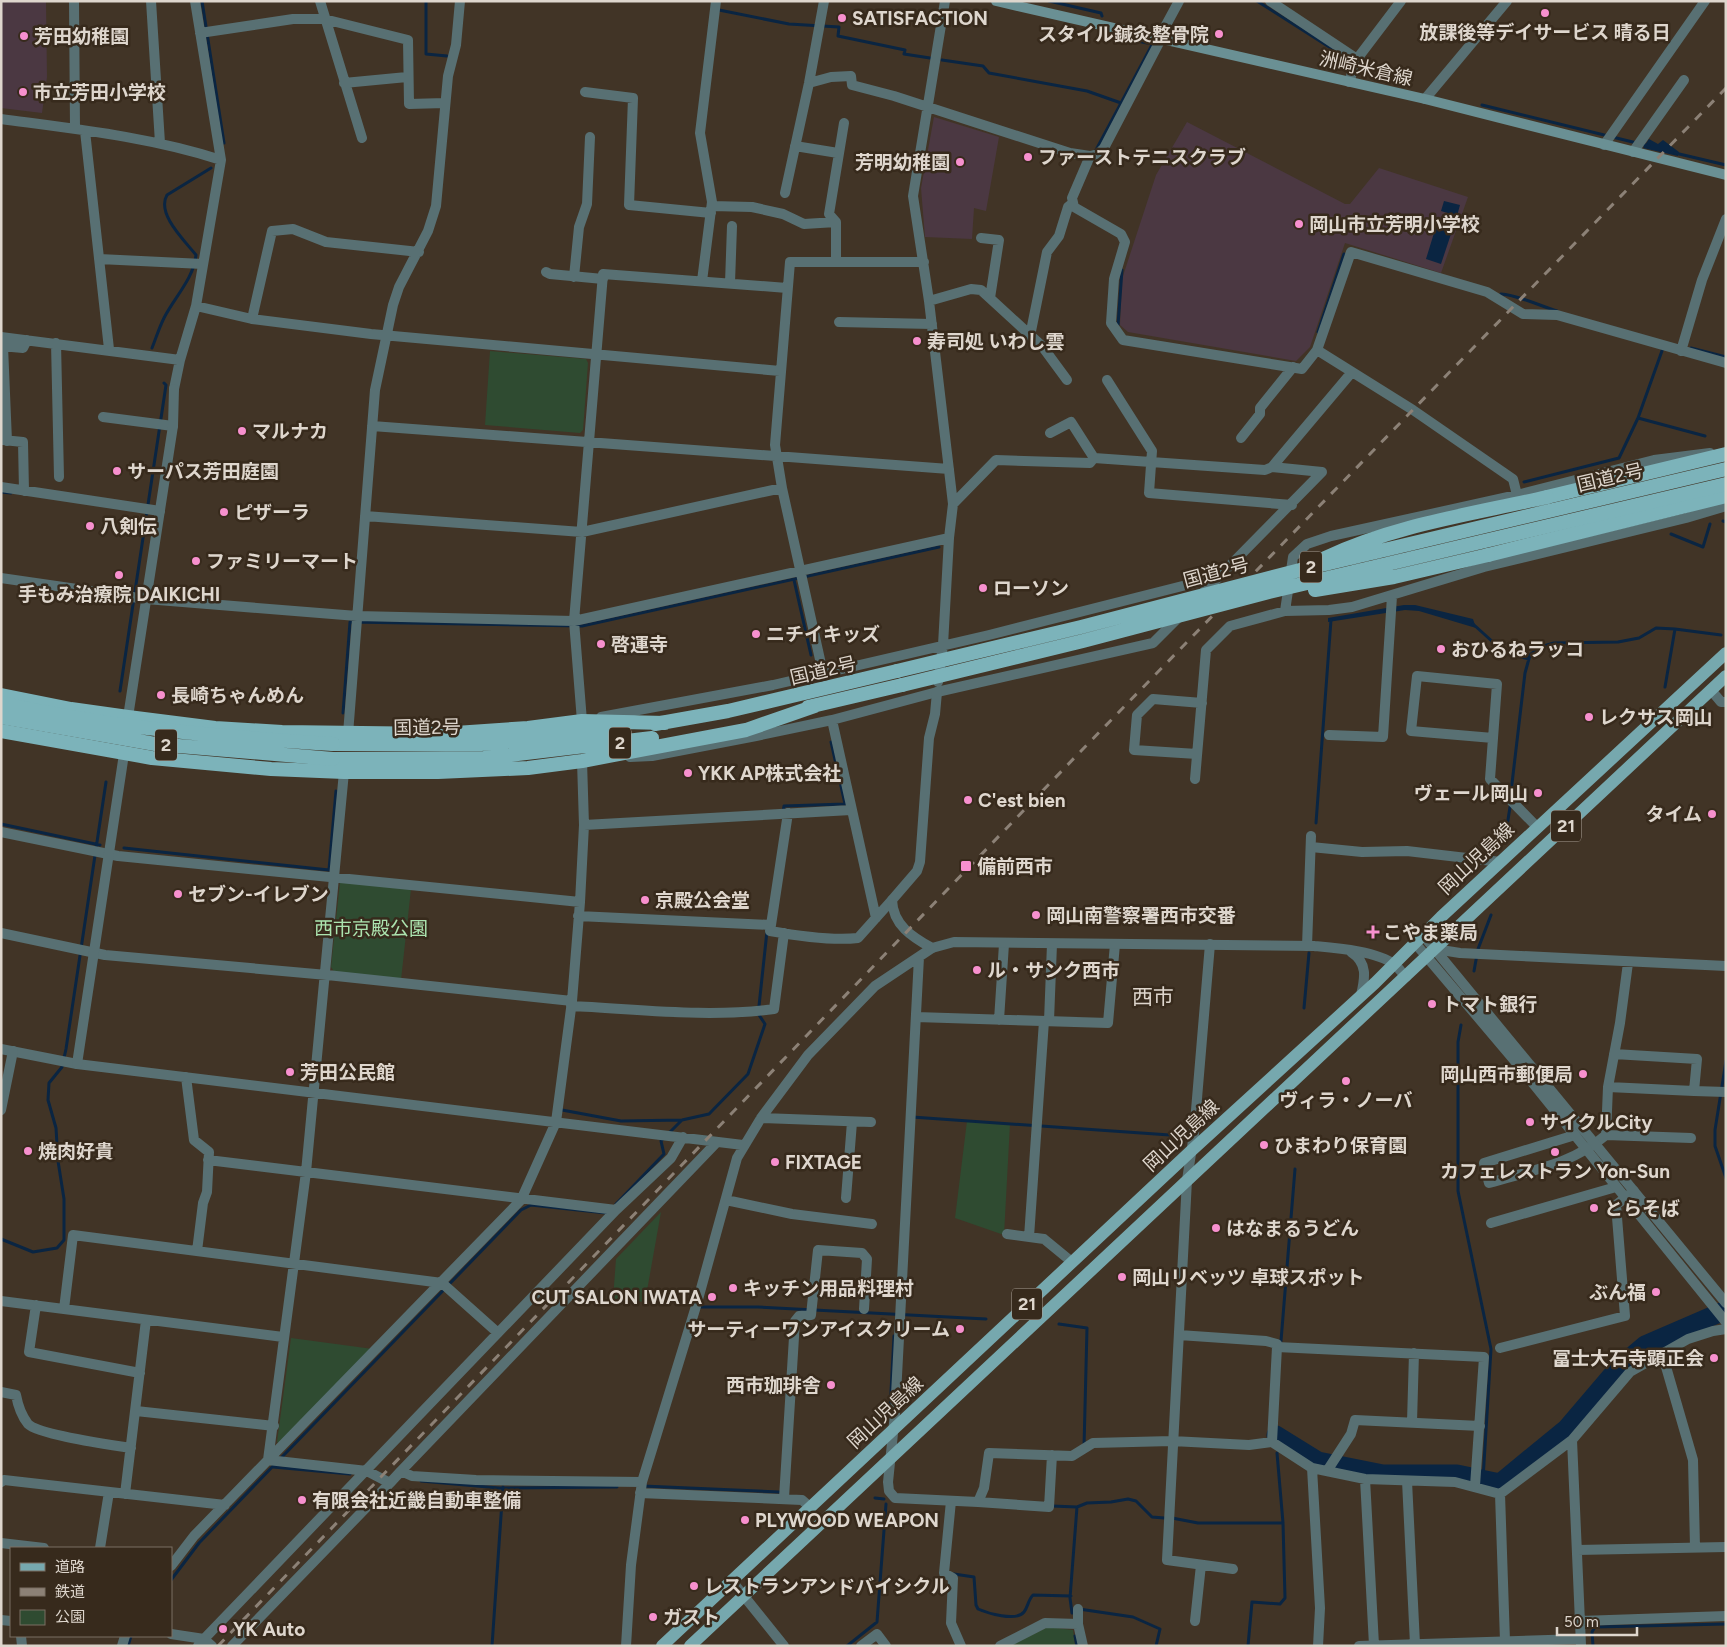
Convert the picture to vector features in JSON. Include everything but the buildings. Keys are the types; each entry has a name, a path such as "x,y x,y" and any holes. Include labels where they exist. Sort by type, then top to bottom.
{"highway":[{"path":"1300,570 1349,546 1419,527 1725,454"},
{"name":"国道2号","path":"1,703 156,730 213,737 333,744 481,744 603,732 728,711 1081,627 1300,570 1726,469"},
{"name":"国道2号","path":"1,717 155,744 333,759 439,760 530,754 675,735 815,706 1083,641 1269,592 1726,484"},
{"path":"1269,592 1314,590 1394,577 1726,496"},
{"path":"1,695 70,709 215,728 348,734 441,734 582,722 665,723"},
{"path":"1,731 124,754 271,769 344,772 438,772 528,768 582,761 746,730 815,706"}],"main road":[{"name":"洲崎米倉線","path":"996,1 1036,5 1160,39 1608,140 1637,147 1726,175"},
{"name":"岡山児島線","path":"662,1646 1191,1151 1361,995 1537,827 1726,653"},
{"name":"岡山児島線","path":"690,1646 1726,676"}],"street":[{"path":"74,1 80,130 110,349"},
{"path":"151,1 160,144"},
{"path":"77,1064 85,952 100,853 124,754 138,597 164,425 196,306 197,264 221,160 205,32 195,1"},
{"path":"320,1 362,138"},
{"path":"348,734 376,384 399,287 419,252 436,206 448,76 456,45 460,1"},
{"path":"702,281 711,209 700,133 716,1"},
{"path":"785,193 809,83 824,1"},
{"path":"785,813 768,925 770,931 848,939 858,938 916,871 920,862 929,738 935,714 943,646 949,538 953,504 924,262 913,196 945,1"},
{"path":"1179,1 1104,148 1093,155 1072,198 1074,208 1122,234 1125,242 1114,278 1111,323 1123,340 1302,368 1317,350 1351,252 1487,292 1523,314 1557,315 1682,347 1726,363"},
{"path":"1270,1 1356,63"},
{"path":"1349,82 1356,63 1401,1"},
{"path":"1425,99 1506,1"},
{"path":"1608,140 1705,1"},
{"path":"205,32 293,19 324,19 408,40 407,77 409,104 446,103"},
{"path":"809,83 831,77 851,76 852,85 894,96 1070,153 1093,155"},
{"path":"344,83 407,77"},
{"path":"1637,147 1684,80"},
{"path":"585,92 633,98 629,205 711,209 752,207 783,214 804,224 836,222"},
{"path":"1,119 160,144 221,160"},
{"path":"836,262 836,222 829,214 844,123"},
{"path":"574,277 579,227 587,204 590,137"},
{"path":"795,146 838,153"},
{"path":"1030,336 1048,252 1059,236 1068,207 1073,203"},
{"path":"1682,347 1702,280 1726,219"},
{"path":"730,283 732,226"},
{"path":"252,319 272,231 293,229 326,242 419,252"},
{"path":"981,238 999,240 990,298"},
{"path":"99,259 197,264"},
{"path":"823,673 800,575 775,445 790,262 924,262"},
{"path":"546,272 574,277 603,279"},
{"path":"787,288 603,274 575,624 582,722 706,698 943,646 1219,576"},
{"path":"929,301 971,289 981,290 1042,346 1067,380"},
{"path":"196,306 252,319 386,336 780,371"},
{"path":"839,322 932,324"},
{"path":"24,491 23,442 4,440 2,343 23,348 27,340 110,349 180,360"},
{"path":"56,343 59,477"},
{"path":"1317,350 1413,410 1513,478 1517,495"},
{"path":"1241,438 1260,414 1260,408 1293,367"},
{"path":"1094,458 1265,470 1272,467 1352,372"},
{"path":"1108,380 1152,451 1149,493 1292,505"},
{"path":"103,417 164,425"},
{"path":"1050,433 1071,422 1094,458"},
{"path":"372,426 949,469"},
{"path":"1285,611 1293,557 1307,544 1340,534 1517,495 1654,460 1707,452 1725,454"},
{"path":"953,504 996,460 1090,463 1094,458"},
{"path":"172,1565 194,1536 225,1505 275,1461 446,1286 521,1200 556,1122 572,1003 580,902 584,825 582,761 652,756 832,720 937,692 1153,643 1292,505 1322,472 1272,467"},
{"path":"1,487 151,509"},
{"path":"365,516 582,532 782,488"},
{"path":"1469,506 1484,567"},
{"path":"1196,779 1206,650 1230,626 1285,611 1392,605 1429,582 1686,518 1726,506"},
{"path":"1,578 138,597 356,621 575,624 800,575 949,538"},
{"path":"1329,735 1383,737 1392,605"},
{"path":"1493,738 1411,731 1416,676 1497,684 1490,779 1537,827"},
{"path":"1711,690 1721,702 1726,702"},
{"path":"1198,754 1134,750 1137,715 1153,699 1202,703"},
{"path":"832,720 876,918"},
{"path":"275,1461 274,1426 283,1337 306,1172 344,772"},
{"path":"584,825 851,810"},
{"path":"1,832 100,853 580,902"},
{"path":"1307,946 1311,842 1362,852 1407,851 1501,862"},
{"path":"892,900 898,922 912,936 932,948"},
{"path":"578,916 768,925"},
{"path":"1,933 85,952 326,975 572,1003 691,1011 758,1011 774,1008 784,933"},
{"path":"1419,939 1596,1143 1724,1301"},
{"path":"626,1646 641,1488 697,1303 737,1158 743,1145 761,1118 808,1055 875,986 932,948 954,942 1307,946 1346,950 1394,964 1406,976"},
{"path":"1000,1020 1004,944"},
{"path":"1029,1237 1052,944"},
{"path":"916,1017 1108,1023 1114,944"},
{"path":"1210,944 1188,1180 1172,1441 1167,1560 1233,1569"},
{"path":"1346,950 1361,960 1364,965 1365,975 1361,995"},
{"path":"1431,953 1726,966"},
{"path":"1431,953 1574,1136 1724,1320"},
{"path":"919,958 901,1314 889,1490 895,1498 1049,1507 1052,1455"},
{"path":"1606,1135 1608,1087 1620,1023 1628,963"},
{"path":"1,1049 77,1064 743,1145"},
{"path":"1,1110 13,1051"},
{"path":"1614,1054 1697,1059 1694,1091"},
{"path":"186,1077 194,1140 209,1152 207,1192 203,1203 197,1251"},
{"path":"1608,1087 1723,1092"},
{"path":"761,1118 871,1122"},
{"path":"846,1198 852,1122"},
{"path":"1574,1136 1484,1163 1489,1182 1572,1159 1587,1151 1606,1135 1690,1138"},
{"path":"172,1634 205,1643 612,1210 671,1158 683,1137"},
{"path":"232,1646 717,1142"},
{"path":"208,1160 612,1210"},
{"path":"1490,1223 1616,1187"},
{"path":"1500,1348 1625,1316 1616,1205 1634,1191"},
{"path":"726,1200 792,1214 872,1224"},
{"path":"1007,1234 1044,1239 1072,1262"},
{"path":"64,1309 73,1235 293,1263 446,1286 498,1333"},
{"path":"784,1498 795,1321 799,1316 811,1315 818,1250 862,1253 867,1259 864,1310"},
{"path":"1,1301 283,1337"},
{"path":"36,1305 29,1352 140,1372"},
{"path":"125,1494 146,1320"},
{"path":"1500,1494 1572,1440 1630,1372 1688,1340 1713,1330 1726,1329"},
{"path":"1179,1335 1266,1341 1277,1344 1272,1442"},
{"path":"1277,1347 1484,1357 1475,1481"},
{"path":"1412,1422 1414,1353"},
{"path":"1662,1353 1693,1460 1695,1547"},
{"path":"1,1392 16,1395 20,1412 30,1426 76,1439 131,1448"},
{"path":"136,1411 274,1426"},
{"path":"1330,1466 1351,1434 1355,1420 1480,1426"},
{"path":"1359,1646 1505,1641 1580,1642 1572,1440"},
{"path":"978,1502 984,1488 989,1453 1072,1456 1093,1443 1172,1441 1249,1445 1272,1442 1312,1468 1330,1466 1365,1479 1475,1481 1500,1494"},
{"path":"275,1461 367,1471 390,1482"},
{"path":"1312,1468 1320,1608 1318,1646"},
{"path":"401,1471 412,1476 641,1488 784,1498 802,1500 810,1508"},
{"path":"1365,1479 1374,1645"},
{"path":"1,1482 4,1480 225,1505"},
{"path":"1407,1481 1415,1644"},
{"path":"100,1547 109,1492"},
{"path":"1500,1494 1505,1641"},
{"path":"951,1501 944,1573 953,1578 951,1623 961,1646"},
{"path":"1,1543 20,1547"},
{"path":"1577,1550 1726,1546"},
{"path":"1195,1621 1201,1565"},
{"path":"731,1580 784,1646"},
{"path":"1078,1609 1078,1624 1083,1646"},
{"path":"1580,1621 1726,1616"},
{"path":"1000,1646 1045,1623 1078,1624"},
{"path":"861,1646 876,1634 886,1646"}],"shaded area":[{"name":"芳田幼稚園","path":"1,1 46,1 47,77 42,113 1,108"},
{"name":"芳明幼稚園","path":"934,117 999,137 986,211 974,208 972,239 925,237 921,188"},
{"name":"岡山市立芳明小学校","path":"1187,122 1345,204 1350,204 1379,168 1468,197 1441,273 1345,243 1310,347 1296,361 1128,332 1120,325 1122,279 1156,175"}],"green space":[{"path":"490,351 586,359 588,363 583,430 580,433 485,425"},
{"name":"西市京殿公園","path":"340,882 411,889 401,980 335,973 331,967"},
{"path":"967,1121 1010,1124 1004,1235 955,1218"},
{"path":"661,1212 645,1302 613,1299 616,1259"},
{"path":"291,1338 373,1349 280,1444 277,1442"},
{"path":"1048,1627 1073,1630 1075,1646 1010,1646"}],"water":[{"path":"1649,139 1658,144 1663,140 1679,152 1678,156 1643,148"},
{"path":"1444,201 1460,205 1457,216 1441,211"},
{"path":"1438,220 1454,225 1441,264 1426,259"},
{"path":"1404,605 1415,605 1473,619 1476,628 1419,611 1405,610 1328,622 1328,618"}],"waterway":[{"path":"202,1 224,143"},
{"path":"426,1 426,54 447,56"},
{"path":"1049,1 1101,13 1102,16"},
{"path":"1257,1 1381,80"},
{"path":"719,10 789,24 839,27 838,36 905,50 904,54 930,58"},
{"path":"1107,33 1108,35 1152,44"},
{"path":"1096,150 1153,43"},
{"path":"942,60 983,66 989,73 1087,91 1121,103"},
{"path":"1482,105 1649,146"},
{"path":"1675,153 1726,165"},
{"path":"152,348 168,310 192,272 196,255 168,219 165,210 167,195 211,168"},
{"path":"1318,332 1344,254"},
{"path":"1118,325 1122,270"},
{"path":"1501,294 1522,298 1557,311"},
{"path":"1638,418 1663,348"},
{"path":"1691,348 1726,357"},
{"path":"120,691 166,385 164,383"},
{"path":"1524,482 1619,458 1638,418 1705,436"},
{"path":"1,492 11,493"},
{"path":"1671,534 1703,547 1710,524"},
{"path":"343,713 350,622 582,626 939,547"},
{"path":"794,580 811,655"},
{"path":"1316,823 1331,620"},
{"path":"1473,624 1505,653 1529,659"},
{"path":"1511,792 1525,673 1530,655 1540,647 1554,643 1618,642 1639,638 1656,628 1675,629"},
{"path":"1665,687 1675,629 1721,635"},
{"path":"783,812 784,806 845,804 831,742"},
{"path":"1,1239 33,1252 57,1248 64,1240 64,1199 58,1161 56,1128 48,1100 49,1083 62,1067 66,1049 106,782"},
{"path":"124,848 329,870 336,791"},
{"path":"1505,839 1510,807"},
{"path":"1,824 100,845"},
{"path":"1474,971 1478,949 1491,915"},
{"path":"562,1110 621,1121 682,1120 709,1114 748,1074 765,1024 759,1015 759,1006 767,931"},
{"path":"1304,1008 1309,953"},
{"path":"1461,1025 1458,1042 1458,1191 1491,1349 1483,1479"},
{"path":"1726,1061 1715,1130 1715,1146 1726,1178"},
{"path":"912,1117 1184,1136"},
{"path":"668,1134 682,1120"},
{"path":"616,1204 664,1154 661,1141 663,1139"},
{"path":"1281,1341 1295,1169"},
{"path":"280,1459 521,1210 531,1205 606,1213"},
{"path":"700,1307 758,1307 986,1319"},
{"path":"1276,1435 1318,1461 1383,1474 1457,1474 1500,1483 1567,1428 1619,1367 1645,1345 1726,1310"},
{"path":"1059,1324 1087,1328 1084,1447"},
{"path":"890,1410 894,1336"},
{"path":"1172,1518 1198,1523 1283,1523 1277,1453"},
{"path":"172,1579 199,1543 276,1463"},
{"path":"273,1467 350,1474"},
{"path":"421,1481 499,1488 617,1487"},
{"path":"643,1486 779,1492"},
{"path":"492,1646 503,1487"},
{"path":"875,1498 884,1499"},
{"path":"1072,1613 1070,1598 1077,1507 1087,1503 1128,1499 1136,1501 1152,1517 1164,1518"},
{"path":"847,1646 877,1622 886,1504"},
{"path":"1052,1506 1077,1507"},
{"path":"1248,1646 1252,1602 1280,1604 1285,1598 1283,1523"},
{"path":"954,1574 974,1577 978,1609 1001,1616 1020,1615 1024,1612 1033,1595 1071,1596"},
{"path":"1079,1609 1133,1617 1160,1629 1156,1646"},
{"path":"1593,1646 1592,1632 1595,1627 1726,1624"},
{"path":"1075,1636 1077,1646"},
{"path":"128,1646 131,1637"}],"railway":[{"path":"218,1646 1081,751 1726,88"}],"place":[{"name":"放課後等デイサービス 晴る日","path":"1545,13"},
{"name":"SATISFACTION","path":"842,18"},
{"name":"スタイル鍼灸整骨院","path":"1219,34"},
{"name":"芳田幼稚園","path":"24,36"},
{"name":"市立芳田小学校","path":"23,92"},
{"name":"ファーストテニスクラブ","path":"1028,157"},
{"name":"芳明幼稚園","path":"960,162"},
{"name":"岡山市立芳明小学校","path":"1299,224"},
{"name":"寿司処 いわし雲","path":"917,341"},
{"name":"マルナカ","path":"242,431"},
{"name":"サーパス芳田庭園","path":"117,471"},
{"name":"ピザーラ","path":"224,512"},
{"name":"八剣伝","path":"90,526"},
{"name":"ファミリーマート","path":"196,561"},
{"name":"手もみ治療院 DAIKICHI","path":"119,575"},
{"name":"ローソン","path":"983,588"},
{"name":"ニチイキッズ","path":"756,634"},
{"name":"啓運寺","path":"601,644"},
{"name":"おひるねラッコ","path":"1441,649"},
{"name":"長崎ちゃんめん","path":"161,695"},
{"name":"レクサス岡山","path":"1589,717"},
{"name":"YKK AP株式会社","path":"688,773"},
{"name":"ヴェール岡山","path":"1538,793"},
{"name":"C'est bien","path":"968,800"},
{"name":"タイム","path":"1712,814"},
{"name":"備前西市","path":"966,866"},
{"name":"セブン-イレブン","path":"178,894"},
{"name":"京殿公会堂","path":"645,900"},
{"name":"岡山南警察署西市交番","path":"1036,915"},
{"name":"こやま薬局","path":"1373,932"},
{"name":"ル・サンク西市","path":"977,970"},
{"name":"トマト銀行","path":"1432,1004"},
{"name":"芳田公民館","path":"290,1072"},
{"name":"岡山西市郵便局","path":"1583,1074"},
{"name":"ヴィラ・ノーバ","path":"1346,1081"},
{"name":"サイクルCity","path":"1530,1122"},
{"name":"ひまわり保育園","path":"1264,1145"},
{"name":"焼肉好貴","path":"28,1151"},
{"name":"カフェレストラン Yon-Sun","path":"1555,1152"},
{"name":"FIXTAGE","path":"775,1162"},
{"name":"とらそば","path":"1594,1208"},
{"name":"はなまるうどん","path":"1216,1228"},
{"name":"岡山リベッツ 卓球スポット","path":"1122,1277"},
{"name":"キッチン用品料理村","path":"733,1288"},
{"name":"ぶん福","path":"1656,1292"},
{"name":"CUT SALON IWATA","path":"712,1297"},
{"name":"サーティーワンアイスクリーム","path":"960,1329"},
{"name":"冨士大石寺顕正会","path":"1714,1358"},
{"name":"西市珈琲舎","path":"831,1385"},
{"name":"有限会社近畿自動車整備","path":"302,1500"},
{"name":"PLYWOOD WEAPON","path":"745,1520"},
{"name":"レストランアンドバイシクル","path":"694,1586"},
{"name":"ガスト","path":"653,1617"},
{"name":"YK Auto","path":"223,1629"}],"district":[{"name":"西市","path":"1153,997"}]}
